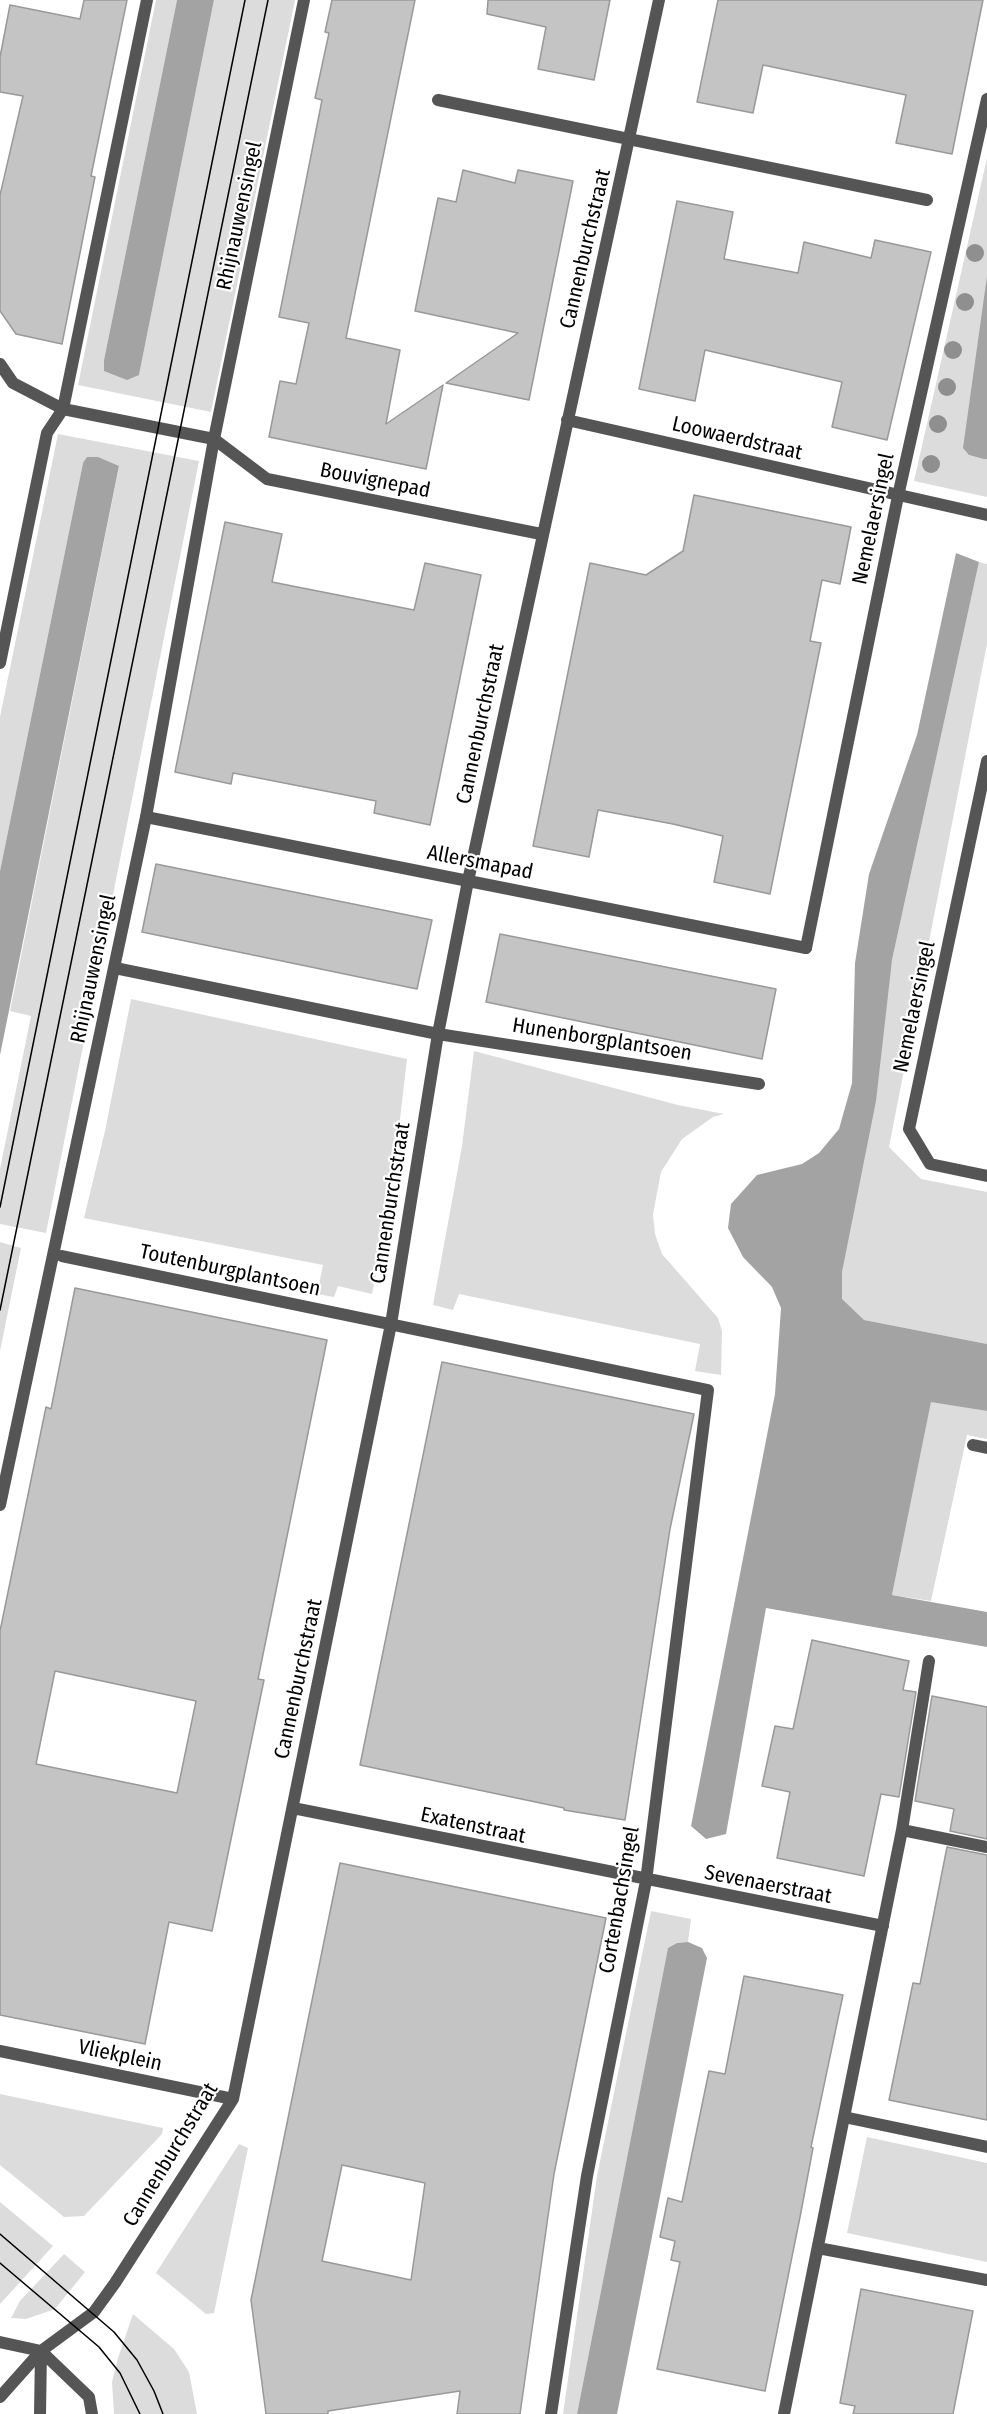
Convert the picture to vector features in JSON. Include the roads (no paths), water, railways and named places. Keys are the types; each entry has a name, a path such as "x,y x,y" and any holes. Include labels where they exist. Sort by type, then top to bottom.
{"street":[{"path":"0,663 47,433 63,409 147,0"},
{"name":"Rhijnauwensingel","path":"0,1505 146,817 214,439 304,0"},
{"name":"Cannenburchstraat","path":"0,2397 41,2351 94,2312 233,2099 391,1324 438,1034 468,881 567,420 631,140 659,0"},
{"name":"Nemelaersingel","path":"806,948 898,496 987,99"},
{"path":"438,100 927,200"},
{"path":"0,364 13,383 63,409 214,439"},
{"name":"Loowaerdstraat","path":"567,420 987,515"},
{"name":"Bouvignepad","path":"214,439 267,479 542,534"},
{"name":"Nemelaersingel","path":"987,760 909,1130 930,1164 987,1176"},
{"name":"Allersmapad","path":"146,817 806,948"},
{"path":"115,968 438,1034"},
{"name":"Hunenborgplantsoen","path":"438,1034 759,1084"},
{"name":"Toutenburgplantsoen","path":"62,1256 391,1324"},
{"name":"Cortenbachsingel","path":"391,1324 708,1390 646,1881 587,2176 551,2414"},
{"path":"974,1445 987,1448"},
{"path":"784,2414 902,1830 929,1661"},
{"name":"Exatenstraat","path":"292,1808 646,1881"},
{"path":"902,1830 987,1846"},
{"name":"Sevenaerstraat","path":"646,1881 883,1926"},
{"name":"Vliekplein","path":"0,2051 233,2099"},
{"path":"844,2117 987,2146"},
{"path":"818,2248 987,2280"},
{"path":"0,2342 41,2351 89,2397 92,2414"},
{"path":"40,2414 41,2351"}],"tram line":[{"path":"0,1207 245,0"},
{"path":"0,1310 268,0"},
{"path":"0,2234 114,2332 137,2360 154,2391 163,2414"},
{"path":"0,2263 99,2347 120,2373 140,2414"}]}
